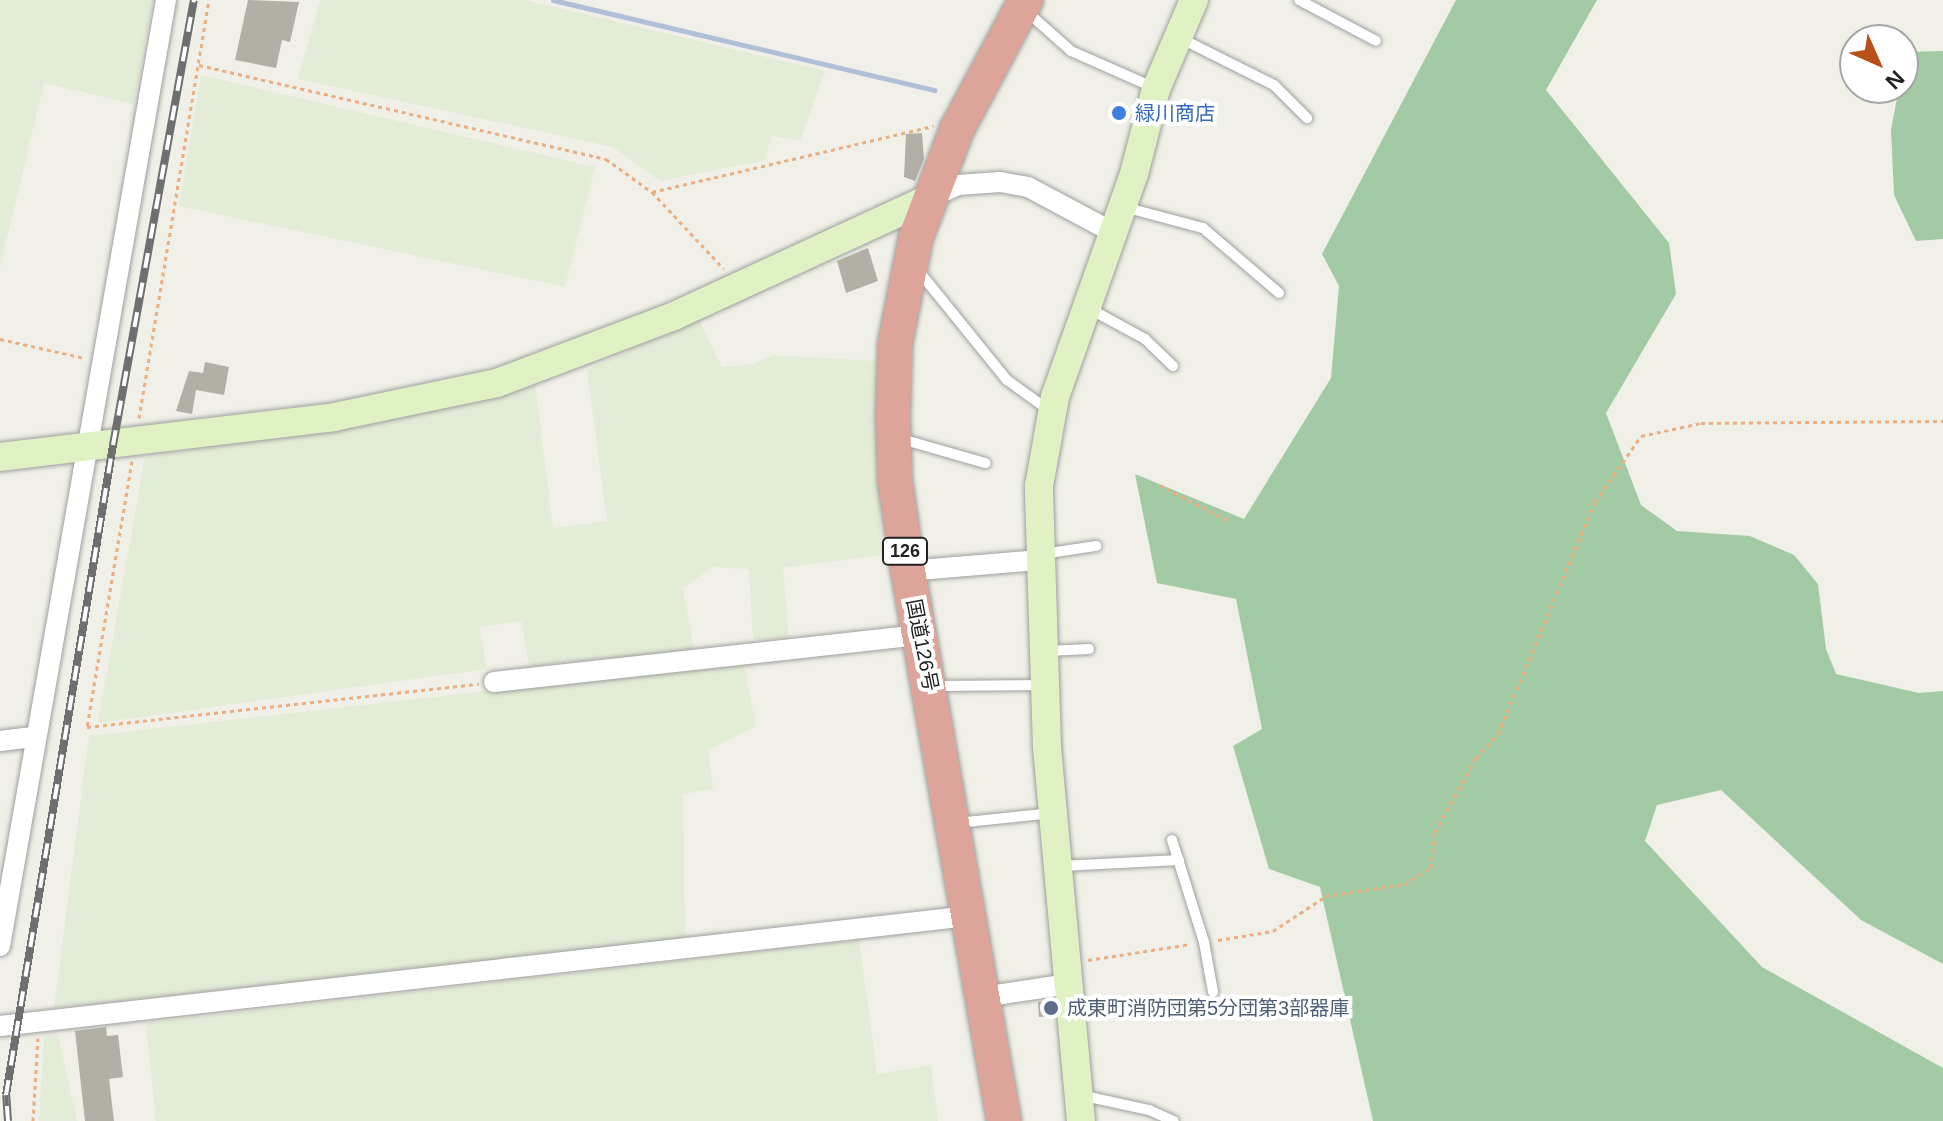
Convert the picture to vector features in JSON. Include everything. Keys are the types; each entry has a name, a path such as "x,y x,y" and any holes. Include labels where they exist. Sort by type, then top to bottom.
{"highway":[{"name":"国道126号","path":"1004,1121 908,571 893,437 895,344 910,260 957,129 1024,4"}],"street":[{"path":"0,946 33,737 166,0"},
{"path":"1079,1108 1044,685 1039,486 1052,412 1119,220 1156,89 1194,0"},
{"path":"0,457 334,417 497,383 578,356 741,286 958,185 1000,182 1028,187 1119,220"},
{"path":"908,571 1040,557"},
{"path":"494,682 921,635"},
{"path":"0,741 33,737"},
{"path":"0,1026 968,916"},
{"path":"982,997 1069,974"}],"lane":[{"path":"1299,0 1376,41"},
{"path":"1024,4 1071,51 1156,89"},
{"path":"1178,37 1274,85 1307,118"},
{"path":"1119,220 1203,228 1279,293"},
{"path":"910,260 1007,380 1052,412"},
{"path":"1087,308 1145,339 1173,366"},
{"path":"893,437 985,463"},
{"path":"1040,557 1096,546"},
{"path":"1043,651 1089,649"},
{"path":"930,686 1044,685"},
{"path":"953,824 1054,813"},
{"path":"1172,840 1204,942 1213,992"},
{"path":"1059,866 1179,860"},
{"path":"1079,1108 1149,1110 1174,1121"}],"path":[{"path":"209,0 87,727 494,682"},
{"path":"198,65 606,159 652,192 741,286"},
{"path":"652,192 943,124 957,129"},
{"path":"0,339 103,362"},
{"path":"1069,974 1204,942 1273,931 1326,896 1405,884 1431,868 1435,832 1476,758 1498,734 1595,502 1641,436 1701,423 1943,421"},
{"path":"1160,485 1227,520"},
{"path":"33,1121 40,1022"}],"green space":[{"path":"0,0 153,0 134,104 44,83 0,267"},
{"path":"320,0 525,0 825,71 800,141 771,135 765,160 660,181 613,147 298,79"},
{"path":"1456,0 1597,0 1546,90 1669,243 1676,294 1606,413 1641,505 1677,531 1750,536 1794,555 1818,584 1826,649 1836,674 1919,693 1943,691 1943,964 1861,920 1721,790 1657,805 1645,841 1762,967 1943,1068 1943,1121 1373,1121 1320,887 1269,869 1233,746 1262,729 1236,599 1157,583 1135,474 1244,519 1331,378 1339,286 1322,254"},
{"path":"1943,51 1943,239 1916,241 1894,195 1891,130 1896,104 1919,104 1919,52"},
{"path":"201,75 595,167 565,287 179,206"},
{"path":"698,318 722,367 754,364 772,355 877,361 881,555 783,568 789,638 753,639 749,569 713,567 683,588 694,650 529,666 521,621 479,627 487,669 98,723 145,457 412,413 535,384 553,528 607,521 587,370"},
{"path":"743,662 756,726 708,750 713,789 683,794 685,939 54,1008 89,736"},
{"path":"859,940 877,1074 931,1065 938,1121 156,1121 146,1023"},
{"path":"58,1035 77,1121 39,1121 44,1036"}],"building":[{"path":"248,0 299,2 290,42 282,40 276,68 235,60"},
{"path":"922,133 924,159 915,181 904,177 906,134"},
{"path":"868,248 878,281 846,293 837,261"},
{"path":"205,362 229,367 224,395 196,390 192,414 176,411 189,371 203,373"},
{"path":"1053,1000 1054,1016 1039,1017 1038,1002"},
{"path":"106,1027 107,1036 118,1035 123,1077 109,1079 114,1121 85,1121 75,1031"}],"waterway":[{"path":"553,0 935,90"}],"railway":[{"path":"8,1121 6,1095 113,445 194,0"}],"place":[{"name":"緑川商店","path":"1119,113"},
{"name":"成東町消防団第5分団第3部器庫","path":"1051,1008"}]}
